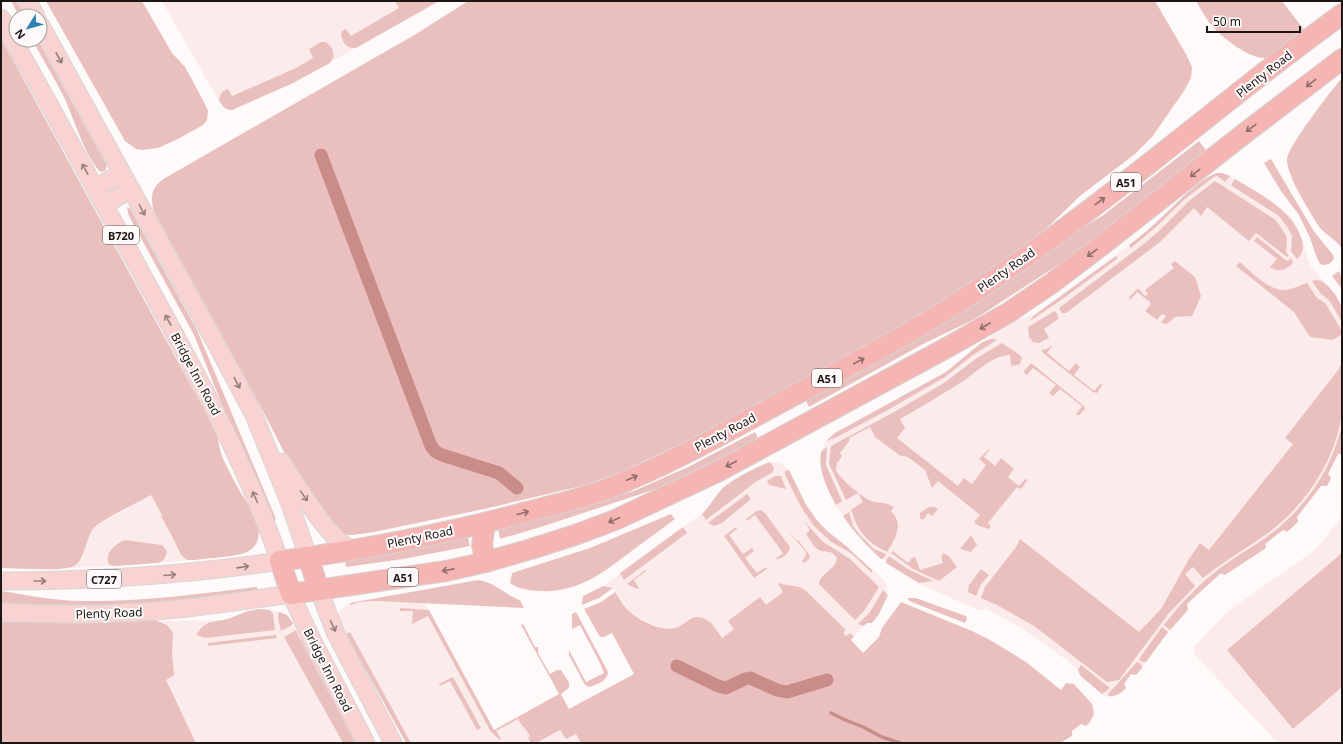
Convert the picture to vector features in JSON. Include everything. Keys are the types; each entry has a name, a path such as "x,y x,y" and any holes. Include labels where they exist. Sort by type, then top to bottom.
{"highway":[{"name":"Plenty Road","path":"280,561 359,549 421,537 485,523 565,502 607,489 685,453 873,353 925,323 987,284 1127,181 1273,66 1342,14"},
{"name":"Plenty Road","path":"291,594 446,570 486,562 560,540 615,520 719,471 1008,313 1052,283 1245,133 1342,60"},
{"path":"774,407 787,434"},
{"path":"485,523 482,545 486,562"},
{"name":"Bridge Inn Road","path":"308,557 319,590"},
{"name":"Bridge Inn Road","path":"280,561 291,594"}],"main road":[{"name":"Bridge Inn Road","path":"1,18 221,421 270,532 280,561"},
{"name":"Bridge Inn Road","path":"48,39 254,415 290,504 308,557"},
{"path":"95,188 122,173"},
{"path":"104,205 131,189"},
{"path":"254,415 295,482 323,522 342,543 352,548 359,549"},
{"name":"Plenty Road","path":"1,580 130,578 206,572 280,561"},
{"name":"Bridge Inn Road","path":"319,590 335,632 393,743"},
{"name":"Bridge Inn Road","path":"291,594 310,636 366,743"},
{"name":"Plenty Road","path":"1,612 85,614 156,611 224,604 291,594"}],"shaded area":[{"path":"11,1 16,1 20,8 15,8"},
{"path":"46,1 142,1 172,53 185,67 208,111 207,120 203,125 158,148 142,150 136,149 125,141"},
{"path":"162,1 439,1 304,77 232,110 227,110 219,101"},
{"path":"395,1 439,1 356,48 350,48 346,45 341,35 342,31 346,29 351,36 399,8"},
{"path":"468,1 1155,1 1186,54 1192,67 1191,78 1184,91 1152,137 1135,154 1080,196 1033,240 970,283 875,341 702,434 621,472 586,485 484,509 374,532 346,535 335,527 288,460 263,411 154,212 152,197 154,189 160,181 416,34"},
{"path":"1196,1 1282,1 1305,31 1270,57 1256,57 1233,44 1220,34 1210,23"},
{"path":"1,38 217,433 223,459 250,507 257,524 259,532 258,540 247,552 229,556 187,560 181,555 151,495 96,526 91,533 83,555 74,566 60,569 1,568"},
{"path":"321,42 326,42 332,48 334,56 330,63 291,84 232,110 223,106 219,101 222,93 228,89 232,96 296,68 313,58 309,49"},
{"path":"36,48 42,48 104,160 107,166 105,171 101,172 90,158 64,97"},
{"path":"1342,78 1342,249 1320,228 1311,214 1290,175 1287,159 1302,131 1320,105"},
{"path":"1199,141 1210,155 1078,252 975,319 925,343 809,407 805,399 1102,216"},
{"path":"1271,159 1313,230 1333,255 1334,259 1329,264 1320,264 1299,215 1281,191 1264,163"},
{"path":"1217,173 1227,174 1290,216 1300,233 1310,265 1330,288 1342,308 1342,454 1338,454 1328,474 1331,478 1327,486 1321,486 1297,517 1298,522 1287,532 1283,530 1265,544 1266,548 1225,575 1221,573 1194,597 1187,604 1188,610 1163,637 1143,667 1136,675 1131,674 1124,684 1126,688 1119,694 1109,697 1102,694 1081,676 1078,670 1068,661 1022,628 986,609 979,610 921,585 897,570 877,554 852,529 835,504 824,479 821,467 821,451 826,441 835,433 946,372 981,343 1018,319 1033,316 1143,235 1188,193 1209,177"},
{"path":"1217,173 1230,176 1225,182 1217,176 1214,177 1186,198 1156,227 1131,248 1129,245 1151,227 1189,191 1203,180"},
{"path":"1235,179 1264,196 1290,218 1303,243 1303,249 1297,259 1291,251 1292,236 1279,216 1232,186 1231,185"},
{"path":"1215,181 1276,220 1287,237 1286,252 1289,256 1287,257 1256,233 1249,241 1207,207 1201,216 1194,208 1160,242 1066,313 1062,313 1059,308 1145,243 1190,200"},
{"path":"127,207 130,208 197,330 276,519 272,521 239,447 194,335 130,218"},
{"path":"1257,237 1287,261 1291,258 1293,263 1282,270 1276,270 1270,267 1277,259 1254,241"},
{"path":"1116,256 1118,258 1030,321 1033,316"},
{"path":"1175,261 1195,277 1201,296 1192,316 1175,317 1167,324 1161,323 1166,316 1162,314 1157,320 1145,311 1151,304 1150,302 1137,292 1130,300 1129,297 1138,288 1145,296 1148,294 1145,290 1174,268 1171,264"},
{"path":"1240,262 1261,280 1279,289 1286,290 1307,283 1317,298 1325,303 1342,331 1342,334 1333,340 1310,337 1294,312 1236,266"},
{"path":"1339,271 1342,279 1342,289 1332,276"},
{"path":"1317,280 1329,287 1339,300 1342,311 1342,322 1329,300 1321,294 1312,281"},
{"path":"1055,311 1058,319 1044,329 1049,338 1039,343 1033,342 1029,337 1028,327"},
{"path":"992,339 997,340 973,355 945,377 886,411 835,438 826,441 835,433 946,372 981,343"},
{"path":"1002,343 1020,355 1022,358 1020,364 1014,366 1011,365 1010,355 996,358 989,362 963,381 900,419 905,428 897,438 958,486 964,478 972,484 986,465 979,459 989,449 984,457 995,466 1001,458 1014,469 1008,477 1019,486 1026,478 1027,481 1021,489 1017,487 988,523 991,526 989,529 979,526 974,522 980,515 938,481 932,488 925,470 908,457 899,455 875,437 870,427 849,438 850,440 840,453 842,456 837,463 836,470 846,482 865,498 894,507 891,511 895,516 898,526 896,536 887,552 878,547 869,541 856,523 851,510 863,502 858,493 846,500 829,464 831,446 944,383 977,358"},
{"path":"1053,345 1047,353 1069,371 1076,363 1080,367 1074,375 1094,391 1101,383 1102,385 1097,393 1093,392 1042,352 1042,350"},
{"path":"1342,362 1342,411 1339,429 1334,446 1326,463 1307,494 1282,522 1203,578 1193,567 1185,574 1195,586 1169,613 1119,680 1107,682 1034,626 997,605 981,598 985,587 1016,547 1020,539 1139,632 1161,609 1189,559 1200,543 1209,550 1293,444 1285,438 1339,369"},
{"path":"1031,363 1084,406 1085,409 1079,415 1076,415 1082,406 1060,389 1053,396 1049,393 1056,385 1033,368 1027,375 1025,374 1024,371"},
{"path":"1342,425 1342,454 1338,454 1328,474 1331,478 1327,486 1321,486 1297,517 1298,522 1287,532 1283,530 1265,544 1266,548 1225,575 1221,573 1187,604 1188,610 1170,630 1164,625 1183,602 1211,575 1272,533 1296,511 1307,498 1325,471 1338,441"},
{"path":"755,432 759,440 671,484 500,539 498,529 634,491 688,467"},
{"path":"827,447 826,465 842,501 836,505 829,492 821,466 821,452"},
{"path":"770,462 774,468 773,472 757,481 706,520 702,514 725,486 744,474"},
{"path":"772,462 780,463 789,470 806,505 821,525 881,577 887,585 887,597 879,614 874,621 866,624 848,642 705,652 669,629 660,628 634,616 627,609 613,588 603,586 704,512 724,487 763,465"},
{"path":"789,470 806,505 816,519 826,530 872,570 872,573 852,554 830,541 814,526 801,507 785,475 785,471"},
{"path":"775,476 781,476 786,489 769,485 767,481"},
{"path":"747,494 751,499 722,523 714,526 708,523"},
{"path":"151,495 187,559 191,560 67,568 73,567 89,530"},
{"path":"929,507 938,509 932,516 928,513 923,520 920,518 920,513"},
{"path":"761,510 765,513 790,547 786,554 780,559 775,559 783,553 755,515 747,521 746,519 757,511"},
{"path":"849,512 853,526 874,549 886,554 884,558 881,559 847,522 843,516"},
{"path":"671,514 675,519 598,575 576,586 552,591 538,591 527,590 510,583 512,573 590,548"},
{"path":"1342,517 1342,743 1278,743 1194,654 1194,647 1225,614 1316,549"},
{"path":"804,521 822,541 850,559 879,587 864,611 855,620 819,584 822,577 834,565 837,558 830,552 821,551 815,547 806,534 810,530"},
{"path":"683,527 687,533 624,580 620,573"},
{"path":"736,527 737,529 729,535 743,554 752,548 754,551 745,558 757,573 766,567 767,569 754,578 724,536"},
{"path":"789,532 797,541 798,540 810,556 804,563 802,561 806,553"},
{"path":"971,535 977,545 971,552 960,549"},
{"path":"468,537 470,546 403,559 346,567 345,561"},
{"path":"125,540 162,545 167,551 166,555 163,560 158,563 116,566 110,565 108,561 109,553 114,547"},
{"path":"893,551 908,563 915,557 920,570 943,563 941,557 943,553 949,557 957,567 939,581 913,569 891,553"},
{"path":"1342,553 1342,687 1293,729 1227,650"},
{"path":"889,556 908,569 933,581 919,583 886,563"},
{"path":"981,569 989,575 981,584 976,596 968,592 969,585"},
{"path":"645,570 646,571 634,580 639,588 637,589 627,584"},
{"path":"478,580 490,583 520,600 524,608 376,601 359,602 351,605 350,603"},
{"path":"778,584 799,587 805,590 846,630 843,633 846,636 850,633 854,636 851,640 863,653 879,637 882,628 901,602 972,631 990,640 1026,662 1061,690 1066,683 1074,684 1092,704 1094,714 1086,726 1081,724 1072,731 1072,736 1060,743 581,743 576,734 566,739 560,730 536,743 531,743 528,738 530,736 518,719 496,731 501,739 500,740 491,732 428,616 412,624 413,611 400,611 400,608 429,610 494,730 559,694 521,625 523,624 535,647 538,647 538,653 550,674 557,670 561,670 569,682 569,688 561,694 569,709 634,674 612,633 604,637 600,637 584,609 601,602 615,592 628,610 646,623 666,629 678,627 693,618 699,617 709,621 722,638 734,629 728,621 760,597 766,605 783,592"},
{"path":"603,586 613,588 599,598 582,605 583,596"},
{"path":"257,587 258,592 162,603 98,606 1,606 1,591 62,600 105,601 170,597"},
{"path":"883,590 888,595 879,614 872,623 867,623 863,626 858,624 870,612"},
{"path":"418,591 494,730 557,696 582,743 406,743 346,634 340,620 339,612 342,608 352,602"},
{"path":"908,598 916,598 966,616 967,619 965,623 914,603 908,600"},
{"path":"259,609 279,612 290,618 356,743 196,743 162,673 170,628 161,621 223,620 248,611"},
{"path":"259,609 270,610 273,614 275,630 205,638 196,635 202,627 208,623 228,619 248,611"},
{"path":"279,612 287,615 293,623 281,631 278,618"},
{"path":"576,612 608,672 604,680 589,687 585,685 569,655 569,650 586,682 604,673 580,625 572,629 572,614"},
{"path":"155,620 167,625 173,633 172,653 174,675 166,680 196,743 1,743 1,622 79,623"},
{"path":"1162,627 1168,632 1146,662 1142,662 1139,659"},
{"path":"296,630 356,743 343,743 284,637"},
{"path":"350,632 411,743 406,743 346,634"},
{"path":"276,635 277,638 208,646 208,643"},
{"path":"1137,662 1141,664 1142,668 1136,675 1131,674 1124,684 1126,688 1118,694 1108,696 1109,693"},
{"path":"1081,665 1110,688 1102,694 1080,675 1078,670"},
{"path":"453,677 481,728 477,730 450,681 440,686 439,684"}],"waterway":[{"path":"321,155 431,446 436,452 442,455 499,473 517,488"},
{"path":"677,666 718,686 726,688 750,678 777,690 787,692 827,680"},
{"path":"831,713 882,737 900,743"}]}
